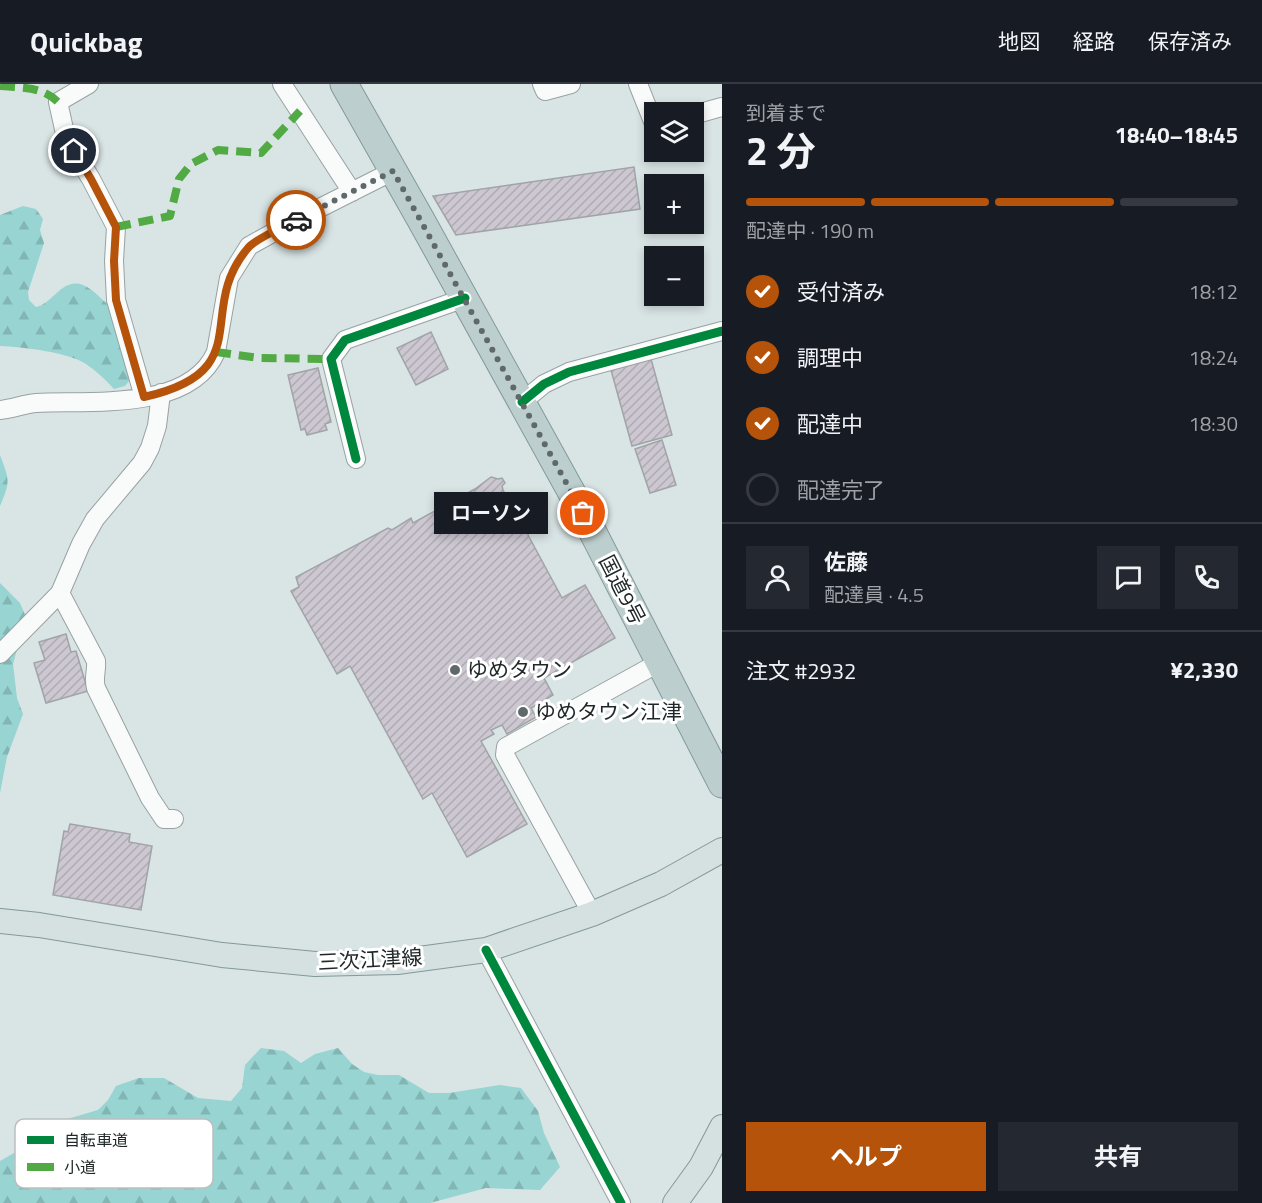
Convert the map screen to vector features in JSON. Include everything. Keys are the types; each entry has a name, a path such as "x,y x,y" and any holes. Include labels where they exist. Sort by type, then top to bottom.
{"highway":[{"name":"国道9号","path":"344,84 583,513 722,784"}],"main road":[{"name":"三次江津線","path":"0,921 39,925 222,955 315,964 397,962 486,950 592,914 661,884 722,850"},
{"path":"675,1203 701,1167 722,1126"}],"street":[{"path":"0,654 60,593 81,544 96,519 142,463 157,426 153,395 116,300 114,261 116,227 66,138 58,102 89,84"},
{"path":"282,84 352,192"},
{"path":"542,84 545,91 571,84"},
{"path":"638,84 645,102"},
{"path":"704,111 722,107"},
{"path":"0,410 34,403 113,402 153,395 185,384 199,375 212,362 216,352 229,278 249,246 393,171"},
{"path":"356,459 331,359 345,340 465,298"},
{"path":"522,402 544,384 569,372 722,331"},
{"path":"60,593 96,661 97,669 94,677 96,688 150,798 164,819 174,819"},
{"path":"592,914 504,750 660,662"},
{"path":"486,950 621,1203"}],"green space":[{"path":"23,206 36,209 43,219 40,230 44,243 28,292 29,300 36,307 42,305 63,288 76,284 91,289 114,309 135,374 125,386 114,389 86,364 68,356 0,346 0,215"},
{"path":"0,455 8,480 0,506"},
{"path":"0,583 20,603 26,617 13,664 17,698 23,714 7,757 0,793"},
{"path":"261,1048 284,1051 301,1063 315,1054 338,1048 352,1064 364,1072 399,1075 429,1093 449,1093 500,1085 521,1088 538,1111 544,1133 560,1167 540,1190 486,1188 430,1203 0,1203 0,1161 15,1152 15,1188 213,1188 213,1119 67,1119 98,1110 108,1100 116,1086 139,1078 164,1078 198,1098 231,1101 242,1088 245,1065"}],"building":[{"path":"634,167 640,209 456,235 433,196"},
{"path":"431,332 448,369 416,385 397,348"},
{"path":"651,359 672,435 632,446 611,370"},
{"path":"318,368 331,422 325,424 327,430 307,435 305,429 301,430 288,375"},
{"path":"662,440 676,485 650,493 635,449"},
{"name":"ゆめタウン","path":"491,477 502,478 505,483 502,486 503,490 520,521 527,523 530,527 528,535 562,598 585,585 615,638 544,678 553,695 531,708 536,717 507,734 502,725 491,730 494,734 481,741 527,824 467,857 432,793 423,799 350,666 337,674 291,591 299,587 296,577 388,528 392,530 411,518 413,523 475,489"},
{"path":"66,634 71,652 76,651 88,691 46,703 34,663 45,660 39,642"},
{"path":"70,824 130,834 129,842 152,846 141,910 53,895 64,831 68,832"}],"marked path":[{"path":"0,86 38,90 58,102"},
{"path":"116,227 170,216 179,179 191,164 218,150 261,153 300,111"},
{"path":"216,352 259,358 331,359"}],"cycle path":[{"path":"356,459 331,359 345,340 465,298"},
{"path":"522,402 544,384 569,372 722,331"},
{"path":"486,950 621,1203"}],"way so far":[{"path":"296,220 393,171 583,513"}],"place":[{"name":"ローソン","path":"583,513"},
{"name":"ゆめタウン","path":"455,670"},
{"name":"ゆめタウン江津","path":"523,712"}],"route":[{"path":"74,151 116,227 114,261 116,300 144,397 185,384 199,375 212,362 216,352 229,278 249,246 296,220"}]}
